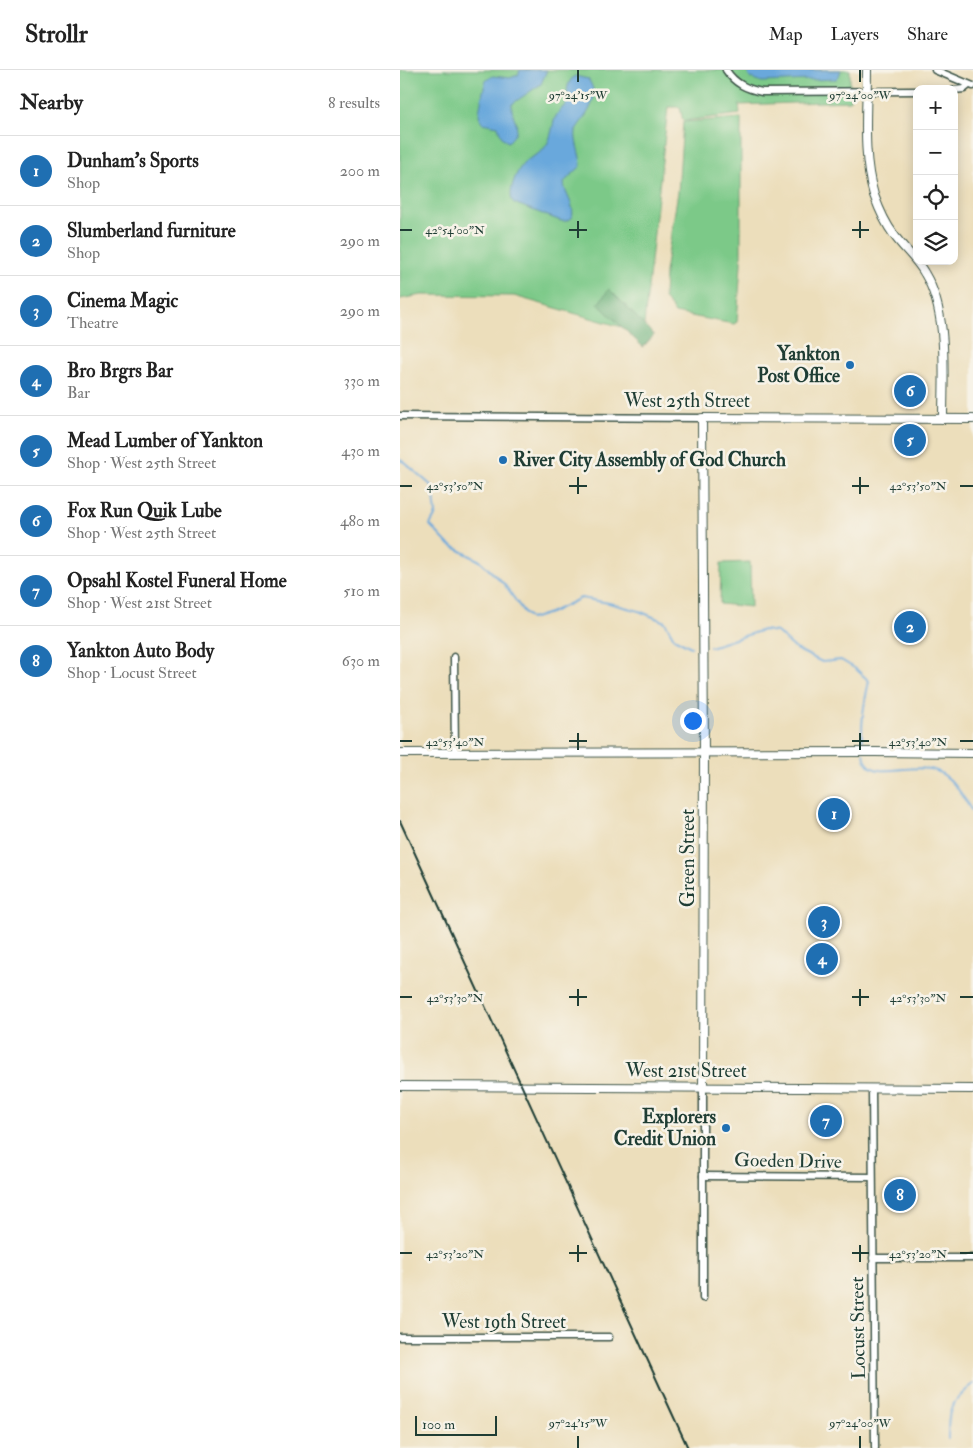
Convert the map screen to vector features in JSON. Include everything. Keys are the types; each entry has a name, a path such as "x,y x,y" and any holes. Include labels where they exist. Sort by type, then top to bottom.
{"street":[{"path":"726,70 739,84 750,90 762,92 913,91"},
{"path":"867,70 867,148 870,176 880,210 890,230 926,275 937,304 942,344 943,419"},
{"path":"936,70 971,86"},
{"path":"958,90 971,86"},
{"name":"West 25th Street","path":"400,416 973,419"},
{"name":"Green Street","path":"702,418 704,752 703,1298"},
{"path":"454,657 456,753"},
{"path":"400,753 973,753"},
{"name":"West 21st Street","path":"400,1086 973,1089"},
{"name":"Locust Street","path":"872,1088 875,1448"},
{"name":"Goeden Drive","path":"703,1176 872,1177"},
{"path":"873,1258 973,1258"},
{"name":"West 19th Street","path":"400,1337 609,1338"}],"green space":[{"path":"400,70 850,70 850,101 739,105 740,114 683,121 680,107 668,107 643,333 514,296 422,295 400,299"},
{"path":"741,118 741,264 737,322 734,324 675,313 664,298 665,272 678,192 683,122"},
{"path":"609,289 654,335 643,347 598,304"},
{"path":"750,562 751,607 720,604 721,563"}],"water":[{"path":"520,70 547,70 541,84 512,104 517,127 516,132 508,142 502,137 498,126 482,123 479,115 480,108 487,80 493,76 510,78 518,75"},
{"path":"749,70 841,70 836,79 762,82 750,78 748,75"},
{"path":"575,76 588,79 594,95 589,111 576,131 581,166 564,182 572,208 572,218 561,221 514,203 511,189 523,164 543,150 547,144 555,118 570,100 568,87 570,81"}],"waterway":[{"path":"400,460 433,487 436,514 430,525 448,544 480,561 504,584 531,619 550,613 581,598 639,611 665,622 674,638 691,647"},
{"path":"710,647 763,630 777,632 796,649 822,662 841,660 856,669 869,681 863,715 863,750"},
{"path":"864,754 867,763 875,769 927,768 941,773 957,788 973,813"},
{"path":"948,1439 952,1408 959,1397 973,1384"}],"railway":[{"path":"400,821 688,1448"}],"place":[{"name":"Yankton Post Office","path":"850,365"},
{"name":"Fox Run Quik Lube","path":"910,391"},
{"name":"Mead Lumber of Yankton","path":"910,440"},
{"name":"River City Assembly of God Church","path":"503,460"},
{"name":"Slumberland furniture","path":"910,627"},
{"name":"Dunham's Sports","path":"834,814"},
{"name":"Cinema Magic","path":"824,922"},
{"name":"Bro Brgrs Bar","path":"822,959"},
{"name":"Opsahl Kostel Funeral Home","path":"826,1121"},
{"name":"Explorers Credit Union","path":"726,1128"},
{"name":"Yankton Auto Body","path":"900,1195"}]}
